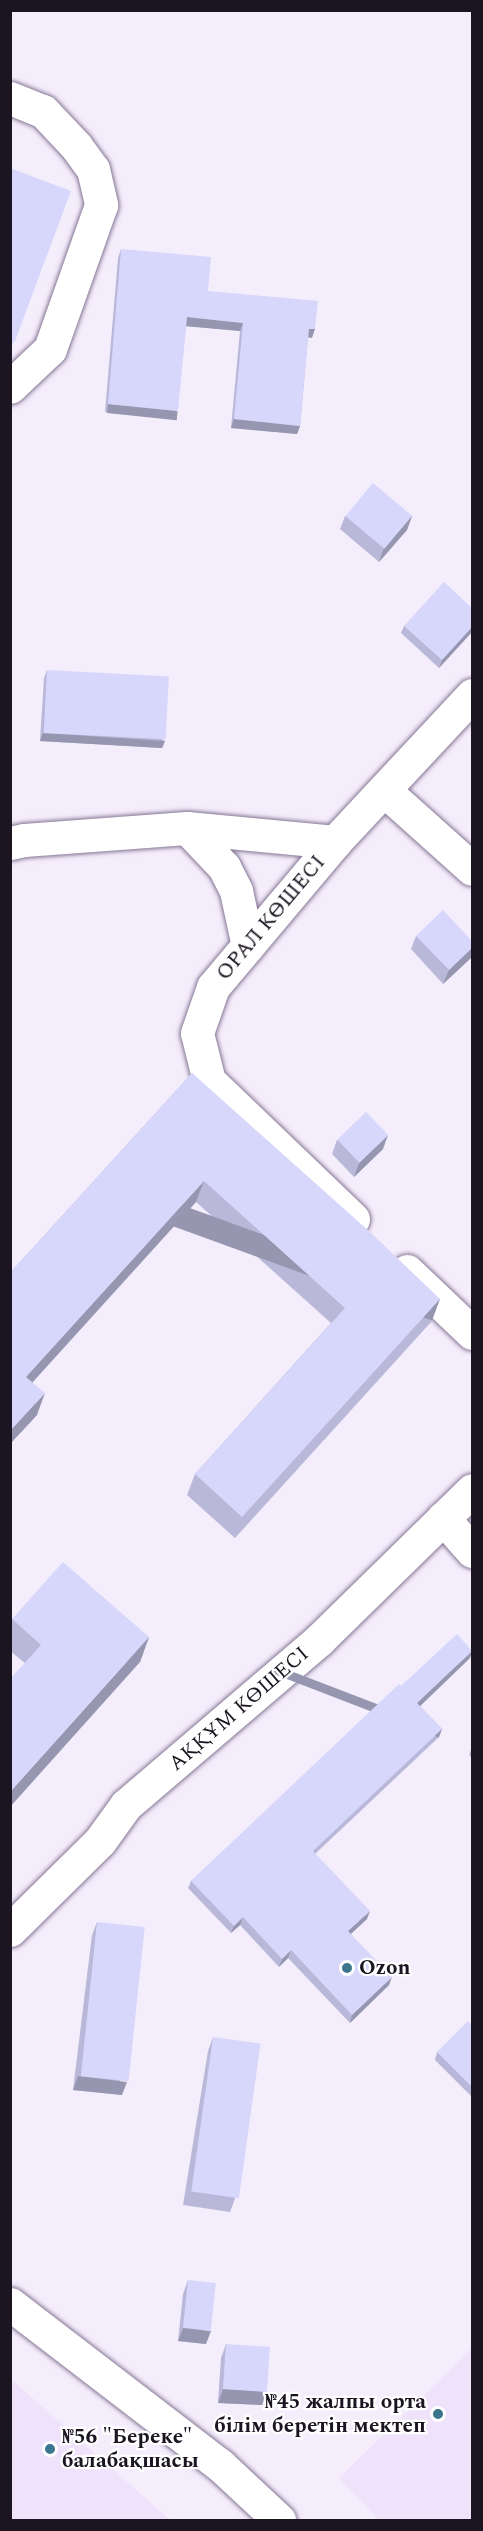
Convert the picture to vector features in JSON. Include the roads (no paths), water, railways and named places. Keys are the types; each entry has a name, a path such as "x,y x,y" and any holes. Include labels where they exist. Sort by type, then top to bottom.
{"street":[{"path":"10,98 43,111 76,146 93,169 101,205 50,348 10,387"},
{"name":"ОРАЛ КӨШЕСІ","path":"472,695 335,842 213,987 197,1033 208,1081 472,1334"},
{"path":"384,790 472,869"},
{"path":"10,843 24,840 187,828 335,842"},
{"path":"187,828 224,867 236,891 248,946"},
{"name":"АҚҚҰМ КӨШЕСІ","path":"10,1930 100,1841 126,1805 319,1640 472,1491"},
{"path":"443,1518 472,1551"},
{"path":"10,2304 220,2464 279,2520"}],"place":[{"name":"Ozon","path":"347,1968"},
{"name":"№45 жалпы орта білім беретін мектеп","path":"438,2414"},
{"name":"№56 \"Береке\" балабақшасы","path":"50,2449"}]}
